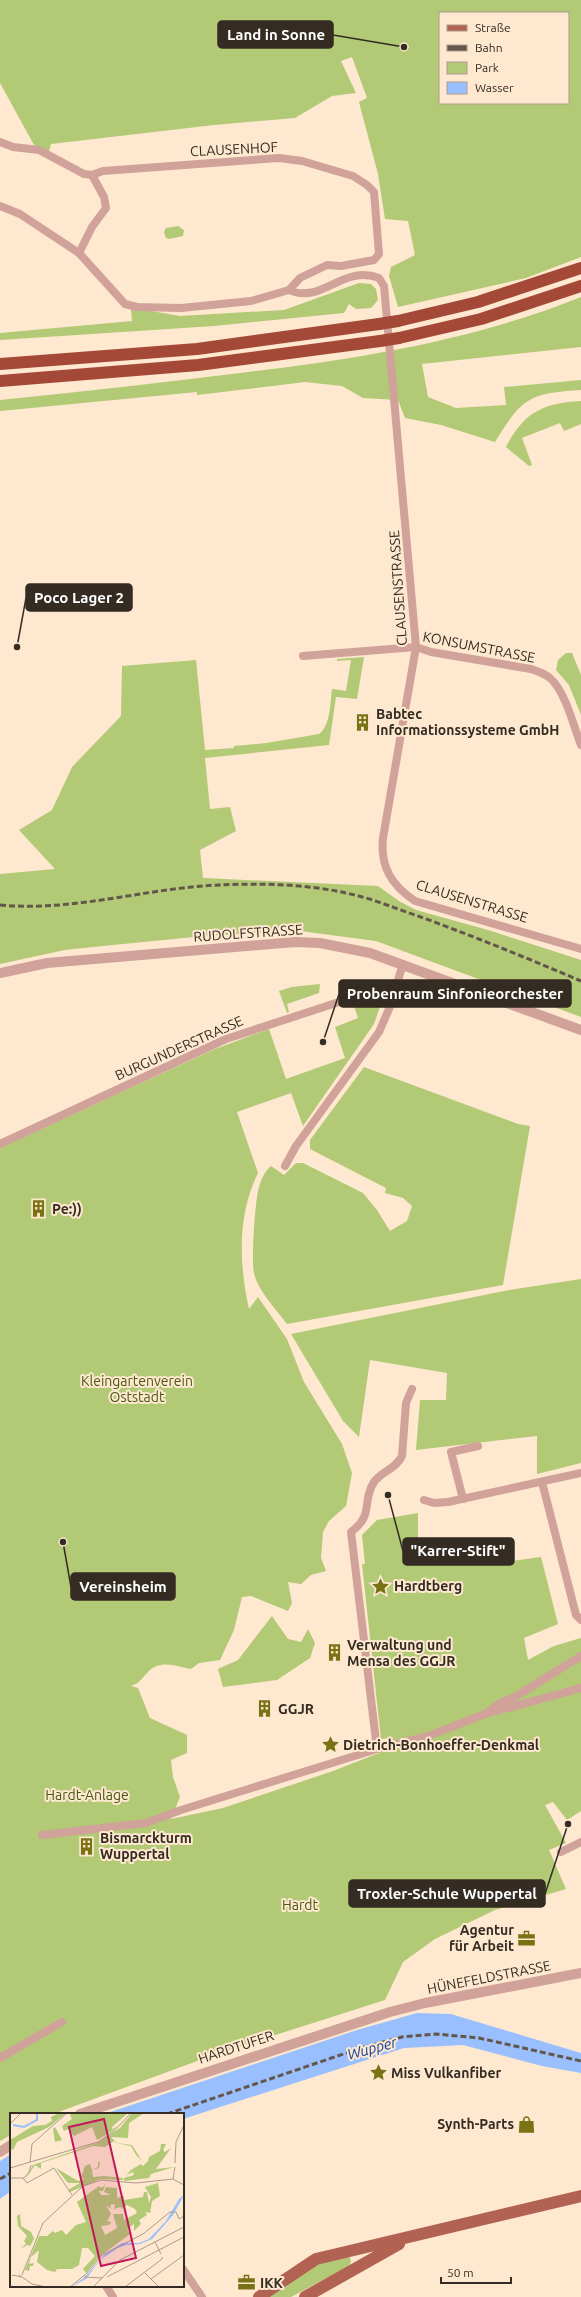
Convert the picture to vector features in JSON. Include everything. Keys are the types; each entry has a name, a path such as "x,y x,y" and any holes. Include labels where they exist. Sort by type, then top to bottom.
{"highway":[{"path":"0,364 197,349 398,321 478,302 581,268"},
{"path":"0,381 198,366 399,338 481,319 581,286"}],"main road":[{"path":"259,2297 309,2262 344,2251 409,2238 581,2196"},
{"path":"304,2297 409,2238"},
{"path":"344,2251 355,2255 356,2258 353,2269"}],"street":[{"path":"0,142 13,147 38,150 84,174 92,175 104,197 106,208 92,227 79,253 20,214 0,206"},
{"name":"CLAUSENHOF","path":"79,253 125,304 138,307 172,308 240,303 289,290 300,278 327,265 341,266 378,258 379,243 376,195 372,189 360,180 322,166 279,158 103,171 92,175"},
{"name":"CLAUSENSTRASSE","path":"289,290 298,294 309,295 337,282 364,275 379,278 384,286 416,647 383,838 383,861 392,881 398,889 415,900 581,949"},
{"name":"KONSUMSTRASSE","path":"303,656 416,647 431,652 531,669 543,673 552,680 560,691 581,745"},
{"name":"RUDOLFSTRASSE","path":"0,973 48,963 295,942 346,947 403,964 581,1030"},
{"path":"285,1166 296,1146 378,1032 403,964"},
{"name":"BURGUNDERSTRASSE","path":"0,1144 226,1039 397,983"},
{"path":"377,1749 351,1532 361,1525 367,1515 368,1501 373,1484 378,1478 398,1464 402,1456 406,1403 412,1389"},
{"path":"462,1499 451,1452 478,1446"},
{"path":"424,1500 434,1503 462,1499 581,1473"},
{"path":"542,1482 576,1615 581,1620"},
{"path":"485,1714 500,1703 515,1697 581,1656"},
{"path":"42,1835 156,1821 181,1810 377,1749 428,1736 485,1714 581,1688"},
{"path":"561,1852 581,1842"},
{"name":"HÜNEFELDSTRASSE","path":"402,2009 425,2002 581,1974"},
{"name":"HARDTUFER","path":"83,2113 402,2009"},
{"path":"0,2058 62,2022"},
{"path":"0,2152 10,2146"},
{"path":"184,2270 202,2297"},
{"path":"107,2287 113,2297"}],"green space":[{"path":"0,0 581,0 581,257 526,278 398,307 389,276 391,267 415,255 408,221 385,219 378,174 359,102 367,98 352,57 341,61 356,93 332,96 295,118 214,125 51,144 49,152 34,145 0,83"},
{"path":"178,226 184,230 183,236 169,239 166,238 164,232 166,228"},
{"path":"359,283 371,284 376,289 378,300 371,308 356,309 349,304 344,313 214,326 0,340 0,333 132,321 131,310 140,309 180,316 284,310"},
{"path":"581,297 581,347 422,364 428,397 456,408 506,405 504,387 581,380 581,390 563,391 538,396 520,407 504,427 495,442 441,425 405,418 398,400 363,398 342,386 305,382 197,395 197,392 0,411 0,400 284,368 414,346 456,337 498,325"},
{"path":"581,401 581,424 564,431 560,423 522,438 532,465 529,466 506,447 520,425 536,412 545,407 556,404"},
{"path":"566,653 572,653 581,675 581,715 569,685 556,670 558,660"},
{"path":"364,657 357,699 336,697 329,745 205,758 210,809 230,807 236,831 200,850 203,878 378,886 399,901 416,910 488,930 581,960 581,1017 376,941 300,931 204,936 65,950 0,964 0,874 55,869 19,830 52,810 72,767 121,716 122,666 196,660 205,750 234,748 234,746 266,743 319,734 326,725 328,719 332,689 346,691 351,660 337,661 337,659"},
{"path":"320,984 319,993 287,1004 289,1012 287,1013 279,991 292,987"},
{"path":"378,994 384,995 374,1024 303,1126 291,1093 237,1112 258,1173 251,1189 243,1223 243,1275 249,1309 258,1297 287,1339 304,1382 342,1444 352,1473 346,1506 329,1521 323,1532 321,1558 326,1571 311,1575 301,1584 288,1582 292,1603 288,1611 251,1596 242,1597 234,1630 220,1660 199,1663 191,1669 168,1664 157,1666 152,1668 139,1682 131,1686 138,1688 150,1718 187,1735 187,1753 171,1760 173,1777 180,1797 171,1819 223,1808 333,1771 384,1751 393,1738 381,1739 362,1564 365,1564 362,1535 377,1520 418,1513 418,1558 509,1547 512,1561 541,1557 558,1624 524,1638 528,1660 554,1646 581,1638 581,1811 567,1820 553,1802 545,1805 566,1843 549,1850 566,1889 495,1910 435,1939 403,1962 385,2000 219,2053 56,2113 10,2113 10,2136 0,2141 0,1148 215,1049 269,1029 286,1079 345,1058 335,1027 358,1018 353,1003"},
{"path":"364,1067 518,1124 530,1126 503,1285 287,1324 259,1286 253,1266 256,1204 262,1178 271,1166 284,1175 296,1163 303,1163 363,1193 377,1210 390,1231 407,1221 412,1206 403,1198 385,1193 386,1188 310,1149 310,1140"},
{"path":"581,1279 581,1463 537,1474 537,1436 416,1450 420,1400 446,1400 447,1373 370,1360 359,1437 343,1421 291,1334 509,1290"},
{"path":"272,1616 288,1639 301,1642 308,1629 315,1643 310,1658 277,1680 223,1687 218,1669 238,1660"},
{"path":"349,2256 351,2261 349,2266 291,2297 269,2297 295,2278 321,2263"}],"water":[{"name":"Wupper","path":"417,2013 451,2014 581,2053 581,2073 542,2066 463,2045 404,2048 184,2119 184,2113 107,2113 357,2030"},
{"path":"10,2155 10,2192 0,2199 0,2161"}],"railway":[{"path":"0,905 28,906 83,903 164,890 219,885 267,884 331,890 382,903 480,939 581,981"},
{"path":"170,2113 361,2048 402,2037 436,2034 479,2038 581,2061"},
{"path":"0,2179 10,2174"}],"place":[{"name":"Land in Sonne","path":"404,47"},
{"name":"Poco Lager 2","path":"17,647"},
{"name":"Babtec Informationssysteme GmbH","path":"363,722"},
{"name":"Probenraum Sinfonieorchester","path":"323,1042"},
{"name":"Pe:))","path":"39,1209"},
{"name":"\"Karrer-Stift\"","path":"388,1495"},
{"name":"Vereinsheim","path":"63,1542"},
{"name":"Hardtberg","path":"381,1586"},
{"name":"Verwaltung und Mensa des GGJR","path":"334,1653"},
{"name":"GGJR","path":"265,1709"},
{"name":"Dietrich-Bonhoeffer-Denkmal","path":"330,1745"},
{"name":"Troxler-Schule Wuppertal","path":"568,1824"},
{"name":"Bismarckturm Wuppertal","path":"87,1846"},
{"name":"Agentur für Arbeit","path":"527,1938"},
{"name":"Miss Vulkanfiber","path":"378,2073"},
{"name":"Synth-Parts","path":"527,2124"},
{"name":"IKK","path":"247,2283"}],"park label":[{"name":"Kleingartenverein Oststadt","path":"137,1390"},
{"name":"Hardt-Anlage","path":"87,1795"},
{"name":"Hardt","path":"300,1905"}]}
